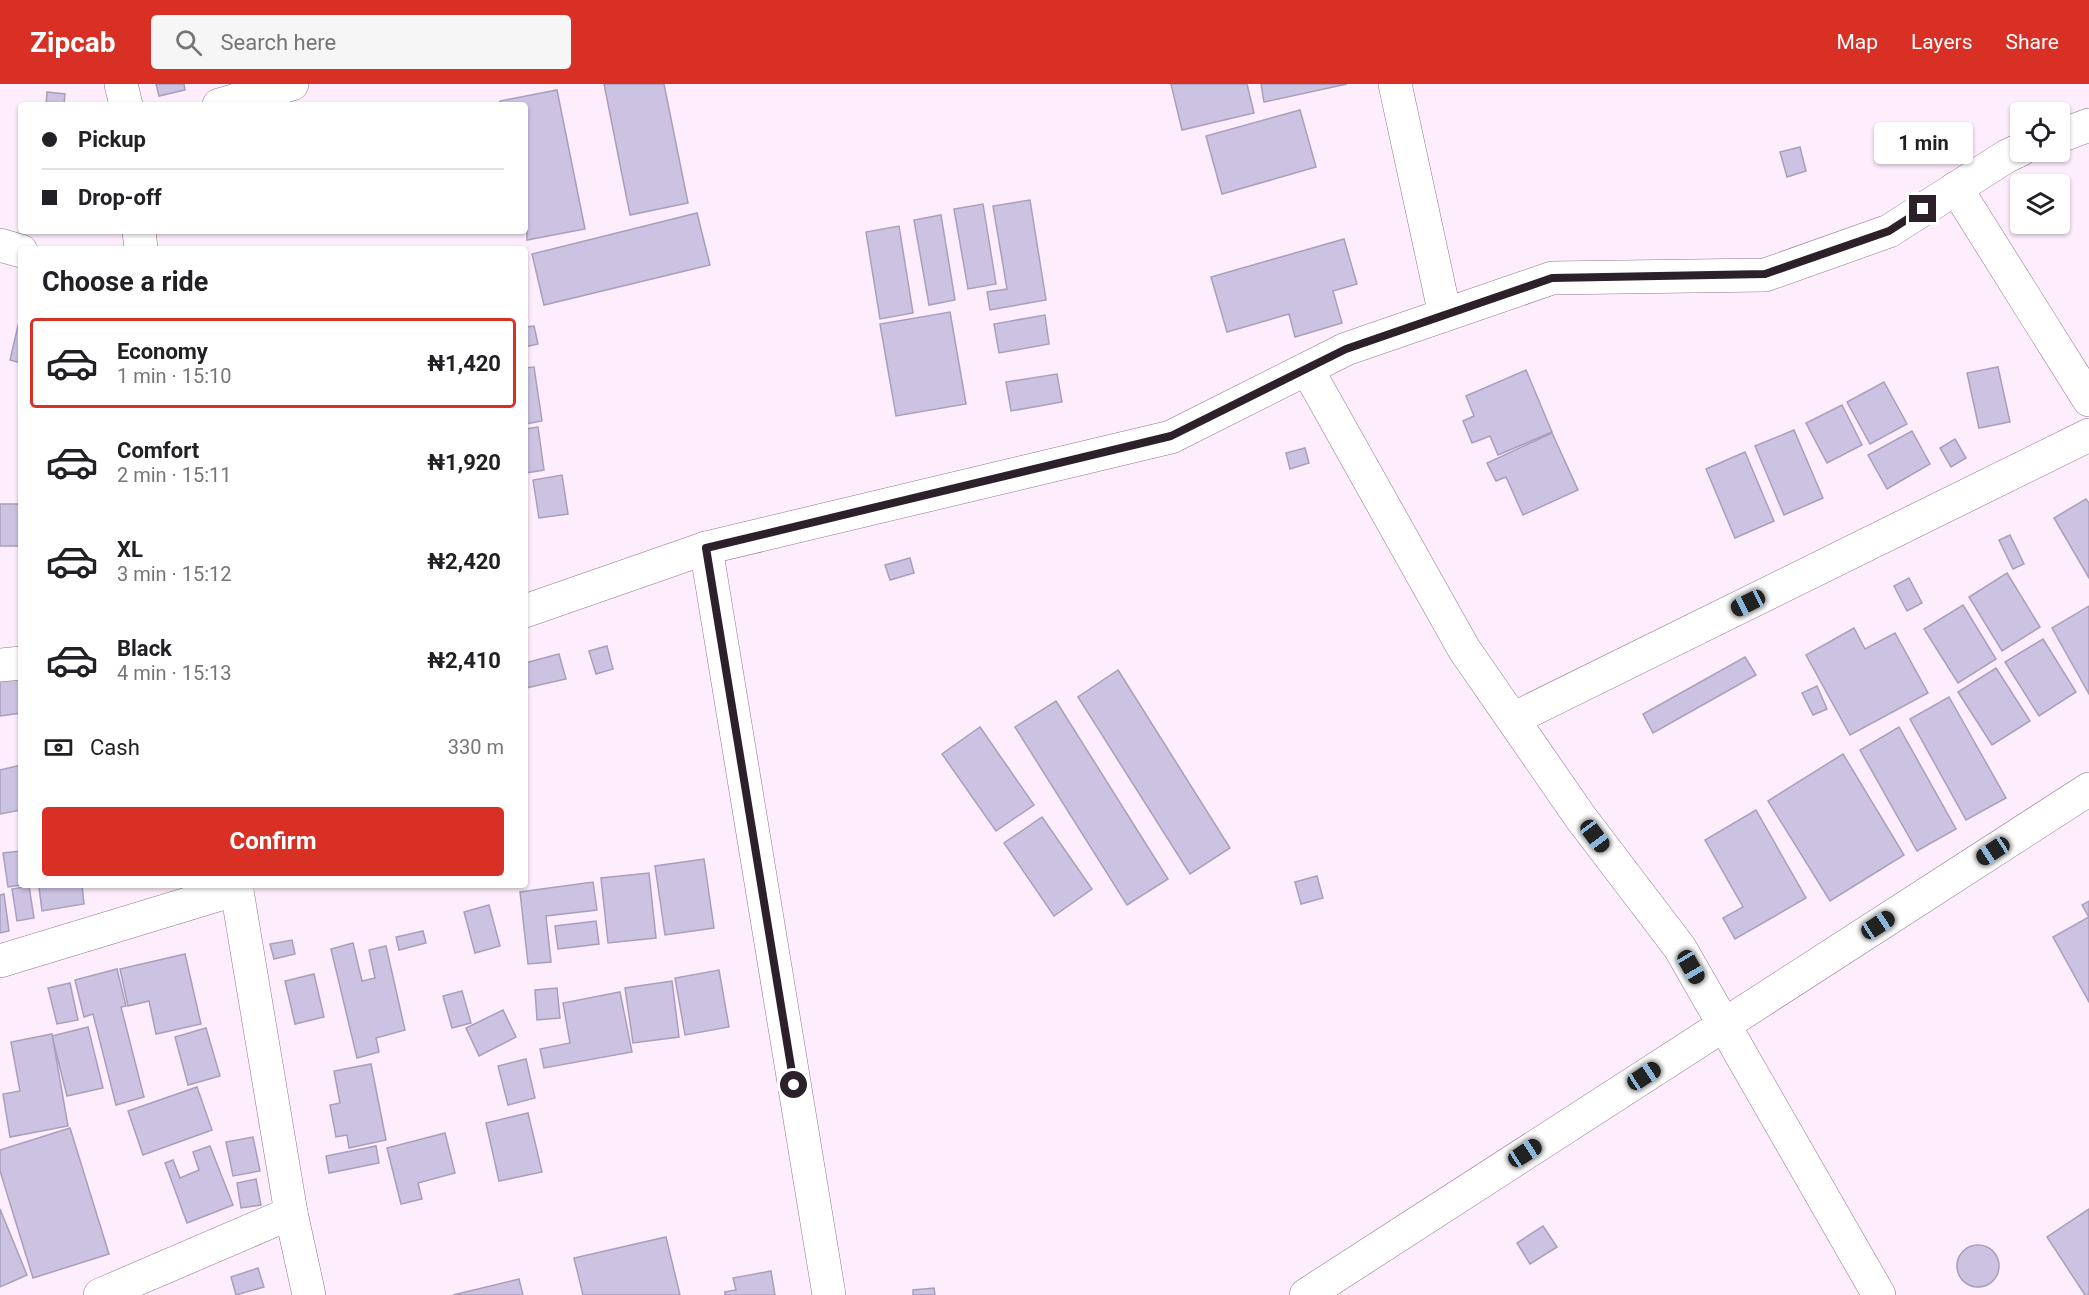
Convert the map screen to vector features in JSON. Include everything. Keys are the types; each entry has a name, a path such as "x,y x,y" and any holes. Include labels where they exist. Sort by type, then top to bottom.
{"street":[{"path":"121,84 125,102"},
{"path":"229,102 292,84"},
{"path":"1395,84 1445,315"},
{"path":"2070,132 2089,125"},
{"path":"528,610 706,548 1171,436 1346,349 1552,278 1765,274 1889,231 2010,155"},
{"path":"1956,188 2089,400"},
{"path":"0,245 18,250"},
{"path":"1307,369 1464,649 1581,818 1680,948 1879,1295"},
{"path":"1513,719 2089,435"},
{"path":"706,548 829,1295"},
{"path":"0,665 18,663"},
{"path":"1306,1295 2089,789"},
{"path":"0,961 234,888"},
{"path":"237,888 291,1213 309,1295"},
{"path":"100,1295 291,1213"}],"building":[{"path":"156,84 184,84 185,90 159,96"},
{"path":"604,84 664,84 688,203 630,215"},
{"path":"1171,84 1247,84 1254,113 1182,130"},
{"path":"1261,84 1347,84 1264,102"},
{"path":"557,90 585,229 527,240 528,102 500,101"},
{"path":"47,92 65,94 64,102 46,102"},
{"path":"1300,110 1316,167 1222,194 1206,136"},
{"path":"1800,147 1806,171 1787,177 1780,152"},
{"path":"1030,200 1046,300 990,310 987,292 1007,289 993,206"},
{"path":"983,204 996,284 968,289 954,209"},
{"path":"697,213 710,265 544,305 532,254"},
{"path":"941,215 955,300 929,305 914,220"},
{"path":"899,226 913,313 880,319 866,232"},
{"path":"1344,239 1357,284 1333,291 1342,323 1295,337 1289,314 1227,332 1211,277"},
{"path":"950,312 966,404 896,416 880,324"},
{"path":"1045,315 1049,344 999,353 994,324"},
{"path":"18,326 18,362 10,360"},
{"path":"534,326 538,344 528,346 528,327"},
{"path":"534,367 542,421 528,423 528,368"},
{"path":"1998,367 2010,422 1979,428 1967,373"},
{"path":"1526,370 1552,432 1498,455 1490,436 1472,443 1463,421 1474,416 1466,396"},
{"path":"1057,374 1062,402 1011,411 1006,382"},
{"path":"1884,382 1907,424 1870,444 1847,402"},
{"path":"1842,405 1862,445 1827,463 1806,423"},
{"path":"538,427 544,470 528,473 528,429"},
{"path":"1794,430 1823,498 1784,515 1755,446"},
{"path":"1912,431 1930,464 1887,489 1868,455"},
{"path":"1552,433 1578,490 1523,515 1506,477 1496,481 1487,463"},
{"path":"1955,439 1966,458 1951,467 1940,448"},
{"path":"1305,448 1309,463 1290,469 1286,453"},
{"path":"1745,452 1774,521 1735,538 1706,469"},
{"path":"562,475 568,514 539,518 533,480"},
{"path":"2086,499 2089,503 2089,578 2054,518"},
{"path":"0,504 18,504 18,546 0,546"},
{"path":"2010,535 2024,564 2013,569 1999,540"},
{"path":"910,558 914,573 890,580 885,565"},
{"path":"2007,573 2040,627 2002,651 1969,597"},
{"path":"1909,578 1922,603 1907,611 1894,586"},
{"path":"1963,605 1996,659 1958,683 1924,629"},
{"path":"2089,606 2089,694 2052,628"},
{"path":"1854,628 1865,649 1895,633 1928,693 1850,735 1806,655"},
{"path":"2043,639 2076,692 2039,716 2005,662"},
{"path":"607,646 613,669 596,674 589,651"},
{"path":"559,654 566,679 528,688 528,662"},
{"path":"1745,657 1756,675 1653,733 1643,714"},
{"path":"1996,668 2030,721 1992,745 1958,692"},
{"path":"18,669 18,713 0,716 0,672"},
{"path":"1118,670 1230,848 1190,874 1078,697"},
{"path":"1817,686 1827,709 1813,715 1802,693"},
{"path":"1949,697 2006,798 1966,820 1910,719"},
{"path":"1056,701 1168,879 1127,905 1015,727"},
{"path":"980,727 1034,805 996,831 942,754"},
{"path":"1899,727 1956,829 1917,851 1860,750"},
{"path":"1843,754 1904,855 1830,901 1768,801"},
{"path":"18,766 18,811 0,814 0,770"},
{"path":"1756,810 1806,898 1735,939 1723,918 1743,907 1705,840"},
{"path":"1042,817 1092,889 1054,916 1004,843"},
{"path":"18,851 18,885 8,887 3,853"},
{"path":"704,859 714,928 665,935 655,866"},
{"path":"649,873 656,938 608,943 601,878"},
{"path":"1317,876 1323,898 1301,904 1295,882"},
{"path":"593,882 597,910 546,916 551,962 528,964 520,892"},
{"path":"29,888 34,918 17,921 12,889"},
{"path":"39,888 82,888 84,904 42,911"},
{"path":"4,894 9,931 0,933 0,895"},
{"path":"2089,901 2089,917 2082,905"},
{"path":"489,905 500,946 475,953 464,912"},
{"path":"2089,917 2089,1002 2053,937"},
{"path":"596,921 599,944 558,949 555,926"},
{"path":"423,931 426,943 399,950 396,937"},
{"path":"292,940 295,954 274,959 270,944"},
{"path":"353,943 362,981 375,978 369,950 386,946 405,1030 376,1038 379,1052 357,1058 331,949"},
{"path":"185,954 201,1024 156,1034 149,1001 128,1006 120,969"},
{"path":"117,969 126,1006 121,1007 144,1097 116,1105 93,1014 84,1017 75,980"},
{"path":"719,970 729,1027 685,1035 675,978"},
{"path":"314,974 324,1017 295,1024 285,981"},
{"path":"672,981 679,1037 633,1043 625,988"},
{"path":"70,983 78,1020 57,1024 48,988"},
{"path":"557,988 560,1018 537,1020 535,990"},
{"path":"462,991 471,1023 452,1028 443,996"},
{"path":"620,992 632,1052 544,1068 540,1049 570,1043 563,1003"},
{"path":"503,1010 516,1037 479,1056 466,1028"},
{"path":"88,1027 103,1088 67,1096 52,1036"},
{"path":"206,1028 220,1076 188,1085 175,1037"},
{"path":"52,1034 68,1126 10,1137 3,1094 20,1091 11,1042"},
{"path":"526,1059 535,1098 508,1105 498,1066"},
{"path":"371,1064 386,1140 349,1148 347,1135 336,1137 330,1105 340,1103 334,1071"},
{"path":"197,1087 212,1130 143,1155 128,1111"},
{"path":"528,1113 542,1172 499,1181 486,1123"},
{"path":"70,1128 109,1254 33,1278 0,1171 0,1150"},
{"path":"445,1133 455,1173 418,1183 422,1199 401,1204 387,1148"},
{"path":"253,1137 260,1171 233,1176 226,1142"},
{"path":"210,1146 233,1205 187,1223 165,1163 173,1160 180,1178 199,1170 193,1152"},
{"path":"376,1146 379,1163 329,1173 326,1156"},
{"path":"256,1179 261,1205 241,1208 237,1183"},
{"path":"0,1209 27,1275 0,1287"},
{"path":"2089,1209 2089,1295 2085,1295 2047,1237"},
{"path":"1543,1226 1557,1247 1530,1264 1517,1243"},
{"path":"666,1237 680,1295 583,1295 574,1258"},
{"path":"1978,1245 1986,1246 1993,1251 1998,1258 1998,1274 1993,1281 1986,1286 1978,1287 1970,1286 1963,1281 1958,1274 1957,1266 1958,1258 1963,1251 1970,1246"},
{"path":"258,1268 264,1287 236,1295 231,1277"},
{"path":"771,1271 775,1295 725,1295 725,1292 736,1290 733,1278"},
{"path":"519,1279 523,1295 453,1295"},
{"path":"934,1288 935,1295 913,1295 913,1290"}],"route":[{"path":"794,1085 706,548 1171,436 1346,349 1552,278 1765,274 1889,231 1923,209"}]}
